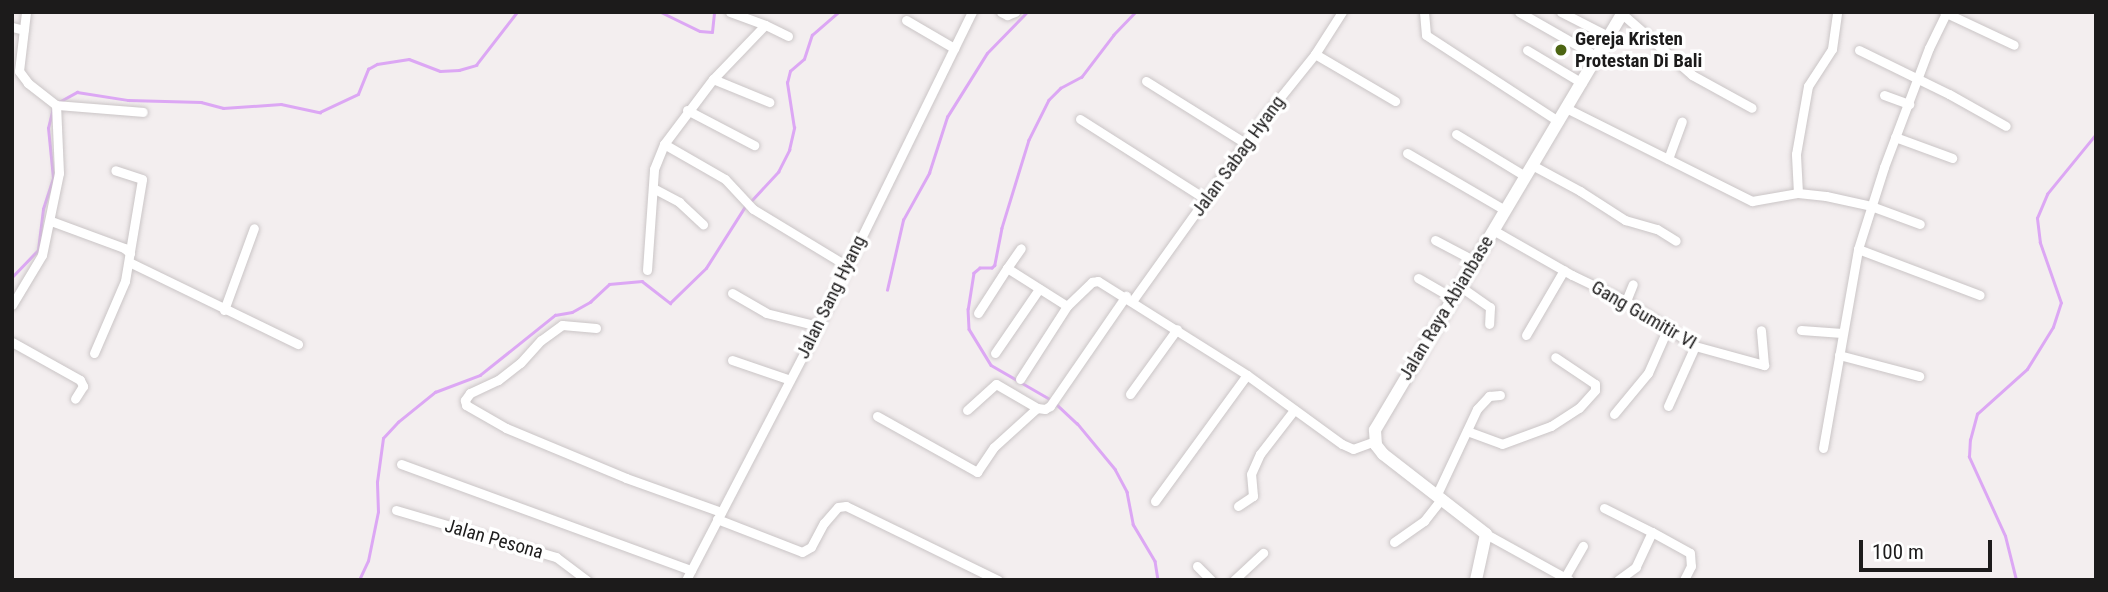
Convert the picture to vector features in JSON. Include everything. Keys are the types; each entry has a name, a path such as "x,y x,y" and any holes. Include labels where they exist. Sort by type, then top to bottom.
{"main road":[{"name":"Jalan Raya Abianbase","path":"1375,441 1379,421 1622,13"},
{"path":"1375,441 1383,454 1486,534 1476,580"}],"street":[{"path":"26,12 21,76 56,105 143,112"},
{"path":"730,12 788,36"},
{"name":"Jalan Sang Hyang","path":"685,580 818,326 972,12"},
{"path":"1001,12 1007,15 1015,12"},
{"name":"Jalan Sabag Hyang","path":"877,416 977,472 994,447 1037,408 1045,410 1050,406 1129,298 1207,200 1262,120 1315,54 1342,12"},
{"path":"1424,12 1426,35 1558,121"},
{"path":"1518,12 1598,57"},
{"path":"1562,12 1610,37"},
{"path":"1798,193 1796,154 1808,86 1832,49 1837,12"},
{"path":"1622,13 1692,75 1752,108"},
{"path":"1823,448 1858,249 1928,48 1947,13 2014,45"},
{"path":"906,20 954,48"},
{"path":"647,270 656,160 687,110 765,25"},
{"path":"12,27 24,30"},
{"path":"1527,50 1582,83"},
{"path":"1859,50 2006,126"},
{"path":"1315,54 1395,101"},
{"path":"713,79 769,102"},
{"path":"1146,82 1247,144"},
{"path":"1884,95 1909,104"},
{"path":"12,305 42,255 51,221 59,173 56,105"},
{"path":"1566,108 1752,201 1798,193 1871,206 1920,224"},
{"path":"687,110 754,145"},
{"path":"1080,119 1207,200"},
{"path":"1668,159 1682,121"},
{"path":"1456,134 1528,171 1580,191 1625,220 1657,229 1676,241"},
{"path":"1895,137 1952,158"},
{"path":"664,144 724,179 753,209 847,266"},
{"path":"1407,153 1505,210"},
{"path":"94,353 125,281 142,180 115,170"},
{"path":"653,188 679,202 704,224"},
{"path":"51,221 124,248 129,258 224,310 298,344"},
{"path":"224,310 254,228"},
{"name":"Gang Gumitir VI","path":"1493,230 1563,270 1626,301 1695,346 1764,365 1761,330"},
{"path":"1435,240 1473,260"},
{"path":"978,313 1021,248"},
{"path":"1858,249 1980,295"},
{"path":"1007,268 1067,306"},
{"path":"1526,335 1563,270"},
{"path":"1418,278 1451,297"},
{"path":"1020,379 1067,306 1094,281 1129,298 1247,374 1350,448 1375,441"},
{"path":"1626,301 1633,284"},
{"path":"1458,285 1490,307 1489,324"},
{"path":"995,354 1039,289"},
{"path":"732,293 766,313 818,326"},
{"path":"596,328 562,326 541,340 520,363 498,380 470,393 466,405 506,428 802,552 811,547 824,523 838,507 846,506 998,580"},
{"path":"1130,394 1177,329"},
{"path":"1614,414 1648,373 1667,330"},
{"path":"1801,330 1842,333"},
{"path":"12,342 80,380 83,386 75,399"},
{"path":"1668,406 1695,346"},
{"path":"1839,355 1919,376"},
{"path":"1467,430 1502,444 1551,426 1579,408 1595,390 1595,384 1555,358"},
{"path":"732,359 789,380"},
{"path":"1155,501 1247,374"},
{"path":"967,410 996,384 1037,408"},
{"path":"1394,542 1424,521 1440,496 1467,430 1483,401 1489,396 1500,395"},
{"path":"1238,506 1253,496 1251,474 1260,454 1294,410"},
{"path":"401,464 691,570"},
{"path":"1604,508 1690,553 1691,566 1685,580"},
{"name":"Jalan Pesona","path":"396,510 556,557 587,580"},
{"path":"1618,580 1636,567 1652,532"},
{"path":"1486,534 1567,579 1583,546"},
{"path":"1234,580 1263,553"},
{"path":"1197,566 1211,580"}],"waterway":[{"path":"57,103 77,92 128,100 201,102 223,108 281,104 320,112 358,94 368,69 377,64 409,59 440,71 459,70 476,65 517,12"},
{"path":"661,12 700,31 712,32 714,12"},
{"path":"751,201 778,172 789,150 794,128 787,83 790,71 804,59 812,35 838,12"},
{"path":"887,290 903,220 929,173 947,117 987,53 1027,12"},
{"path":"1136,12 1114,35 1082,77 1061,88 1049,100 1029,140 1002,228 995,265 992,268 980,268 974,273 968,309 969,329 991,365 1053,401 1077,423 1115,469 1127,492 1133,524 1155,561 1158,580"},
{"path":"12,277 38,250 43,209 53,178 48,128 53,108"},
{"path":"2016,580 2005,536 1969,457 1970,440 1977,414 2027,369 2053,327 2061,303 2040,243 2037,218 2047,194 2096,134"},
{"path":"359,580 368,561 378,512 377,482 383,438 398,422 435,392 480,375 555,315 572,312 590,302 609,284 642,281 670,303 706,268 746,205"}],"place":[{"name":"Gereja Kristen Protestan Di Bali","path":"1561,50"}]}
